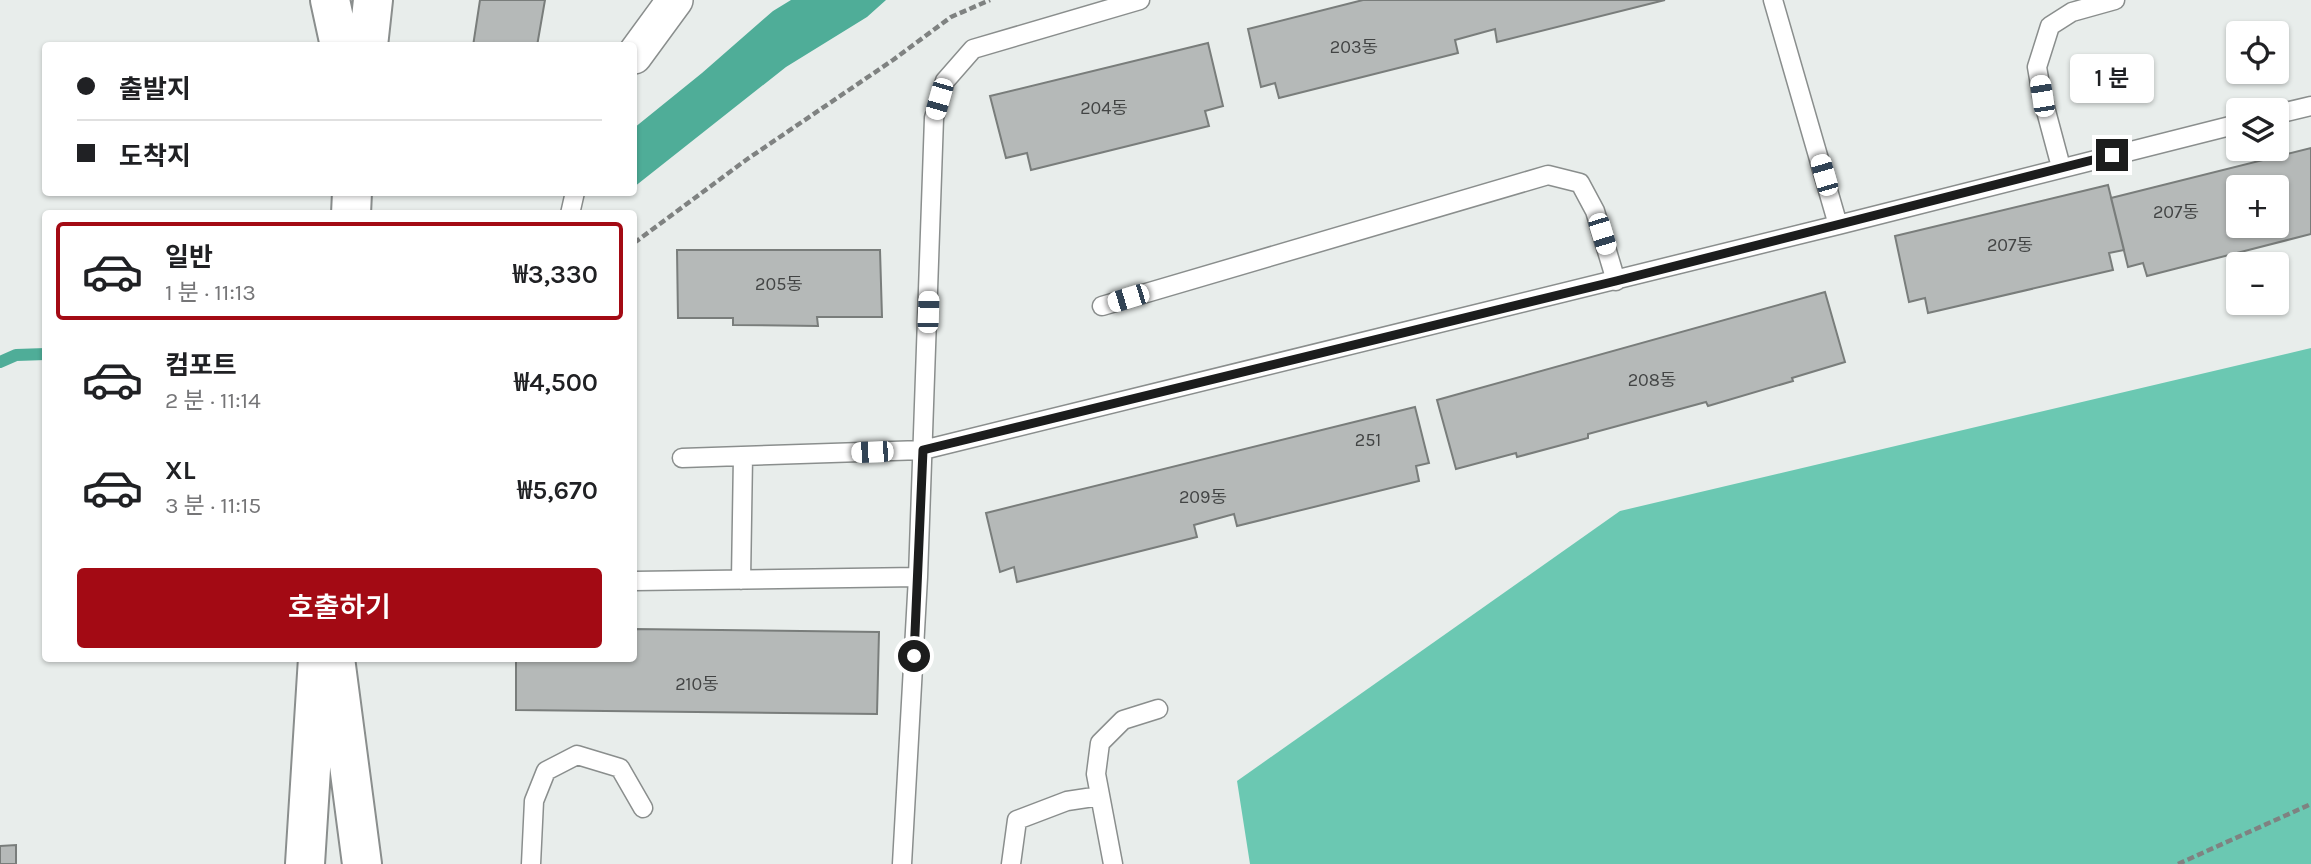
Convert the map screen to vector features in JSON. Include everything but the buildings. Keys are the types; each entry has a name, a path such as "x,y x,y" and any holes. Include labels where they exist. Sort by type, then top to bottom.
{"main road":[{"path":"330,0 340,42"},
{"path":"368,42 373,0"},
{"path":"304,864 318,662"},
{"path":"336,662 362,864"}],"street":[{"path":"637,52 675,0"}],"lane":[{"path":"902,864 918,577 934,118 945,80 973,49 1140,0"},
{"path":"1773,0 1838,225"},
{"path":"2061,167 2037,67 2050,26 2072,12 2115,0"},
{"path":"2289,111 2311,106"},
{"path":"681,458 923,450 1616,281 2226,127"},
{"path":"1102,306 1548,174 1580,183 1595,211 1616,281"},
{"path":"741,580 743,456"},
{"path":"637,581 918,577"},
{"path":"1113,864 1096,774 1100,743 1123,720 1157,709"},
{"path":"531,864 534,801 546,771 577,755 620,768 643,808"},
{"path":"1011,864 1017,820 1067,801 1100,796"}],"path":[{"path":"637,241 746,160 951,17 990,0"},
{"path":"2178,864 2311,804"}],"shaded area":[{"path":"791,0 886,0 867,17 786,67 637,185 637,126 773,11"},
{"path":"2311,348 2311,864 1250,864 1237,781 1620,511"}],"pier":[{"path":"559,196 604,196 602,210 547,210"}],"waterway":[{"path":"0,362 16,355 42,354"}],"route":[{"path":"914,656 923,450 1616,281 2112,155"}]}
